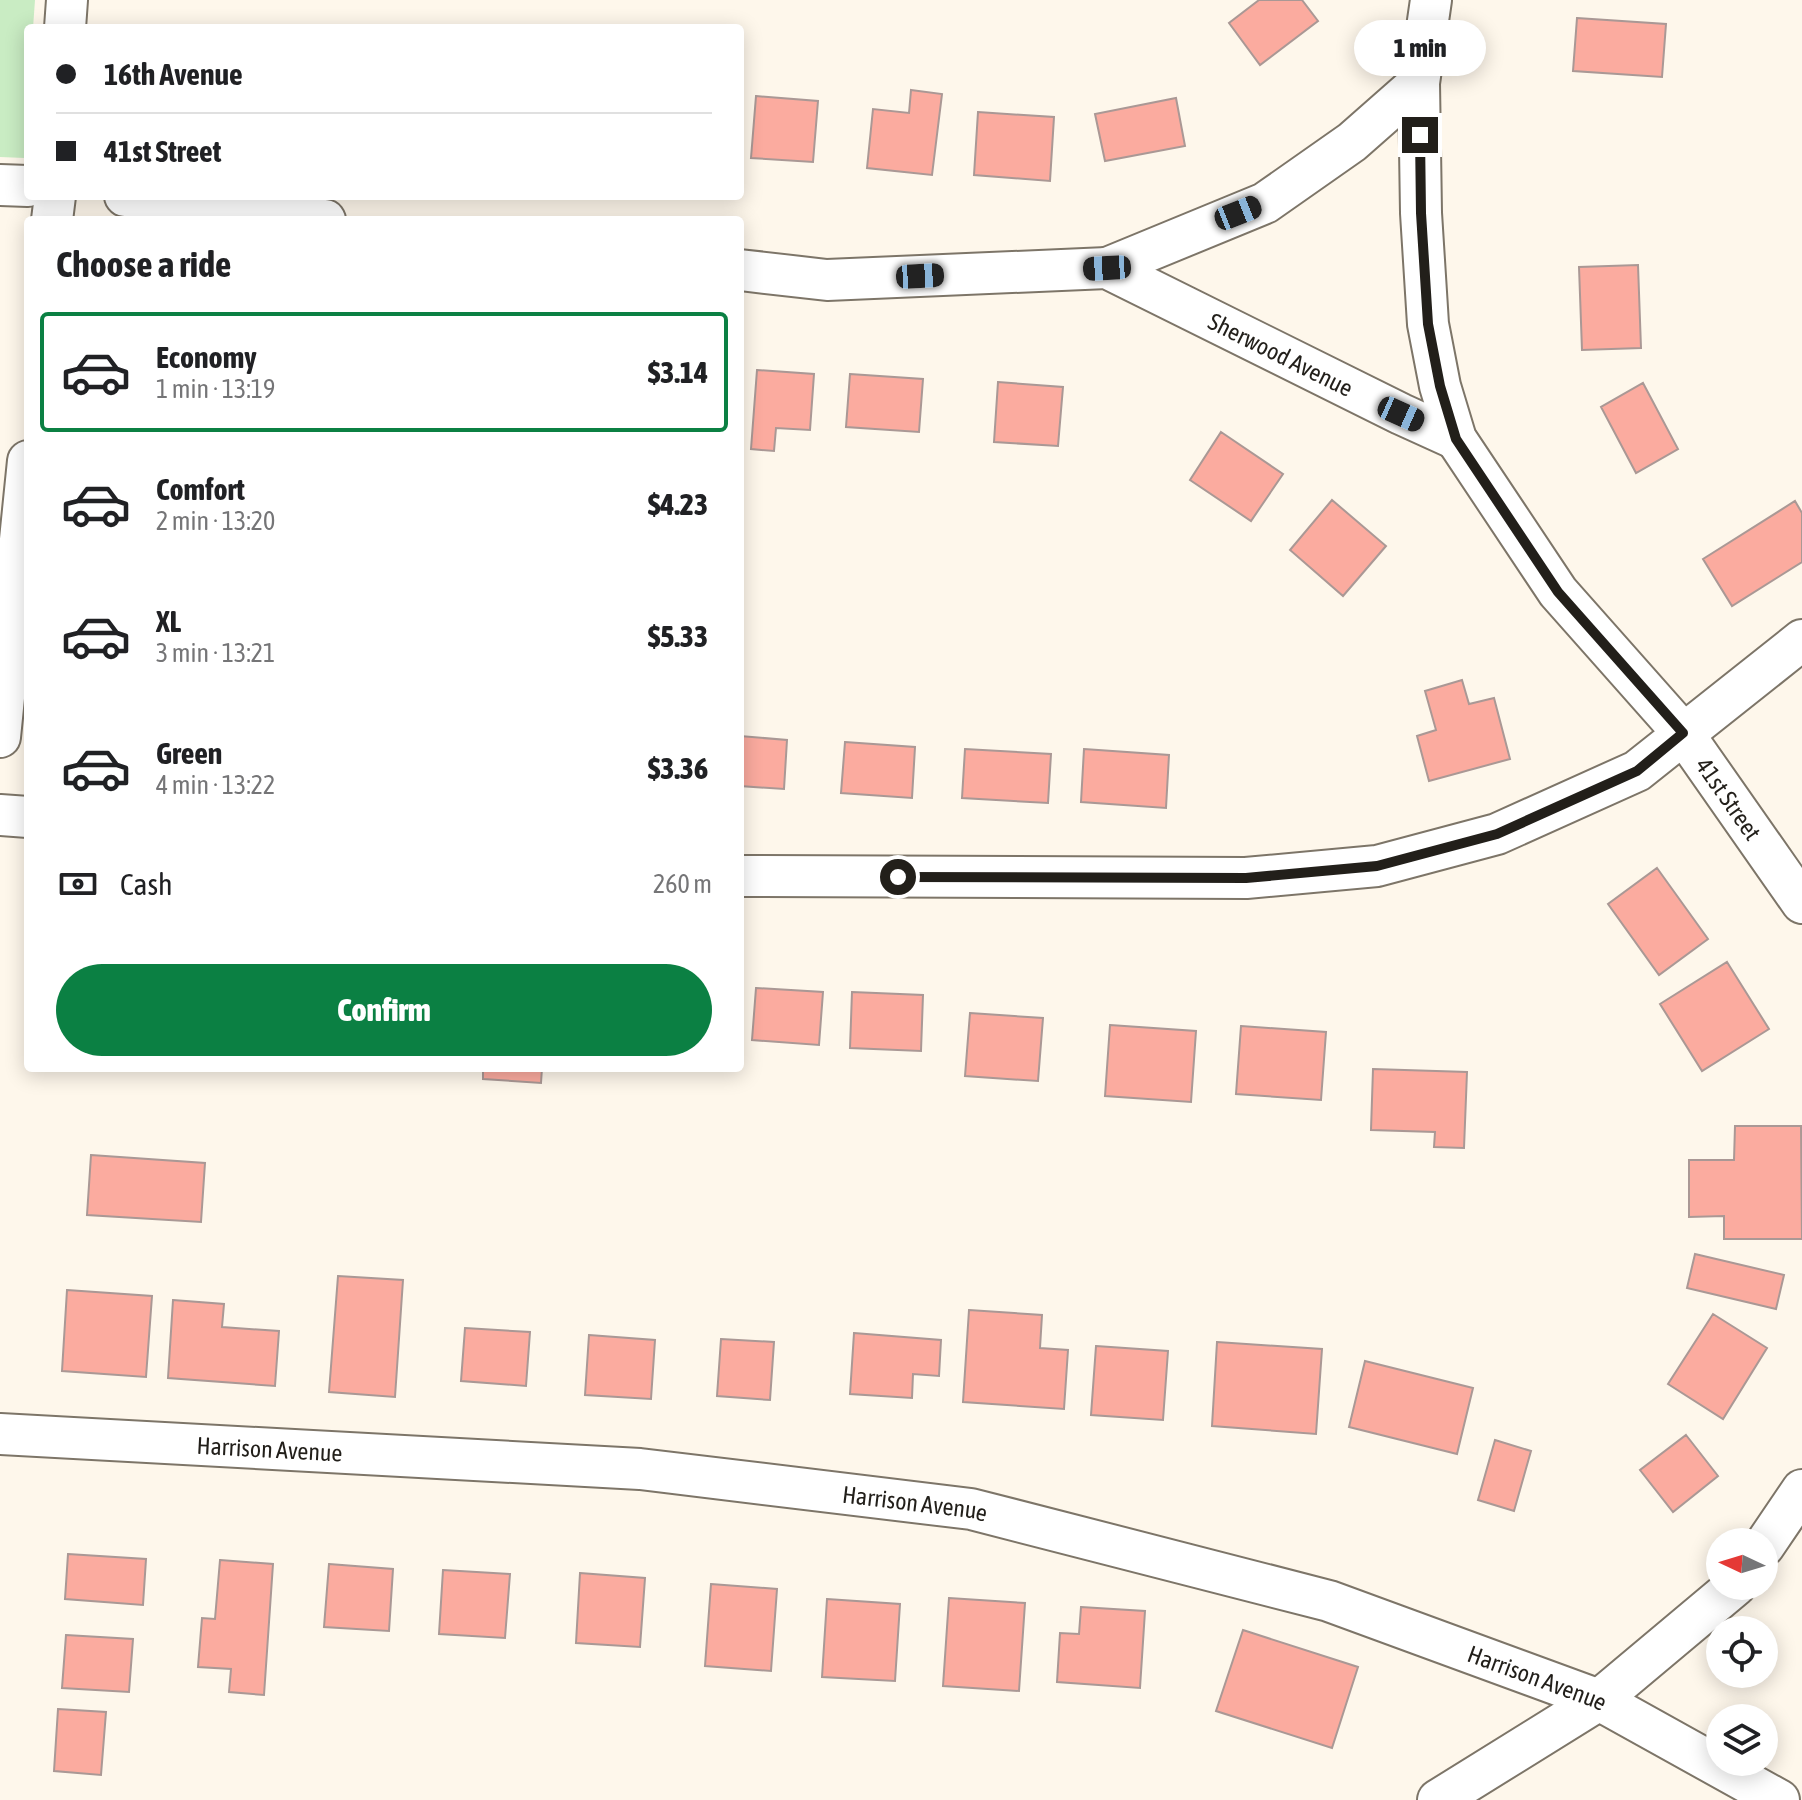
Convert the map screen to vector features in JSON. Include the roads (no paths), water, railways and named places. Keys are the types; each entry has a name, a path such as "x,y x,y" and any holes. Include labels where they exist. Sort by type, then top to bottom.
{"street":[{"path":"65,24 67,0"},
{"name":"41st Street","path":"1431,0 1419,83 1421,213 1428,324 1440,386 1456,439 1558,592 1683,733 1802,903"},
{"name":"Sherwood Avenue","path":"744,270 827,280 1107,268 1265,203 1352,142 1419,83"},
{"path":"0,185 24,186"},
{"path":"158,200 292,216"},
{"name":"Sherwood Avenue","path":"1107,268 1456,439"},
{"path":"0,737 24,500"},
{"path":"744,876 1246,878 1377,866 1497,834 1637,771 1802,640"},
{"path":"0,815 24,817"},
{"name":"Harrison Avenue","path":"0,1434 640,1469 971,1509 1329,1601 1599,1700 1779,1800"},
{"path":"1776,1528 1802,1490"},
{"path":"1438,1800 1599,1700 1718,1600"}]}
